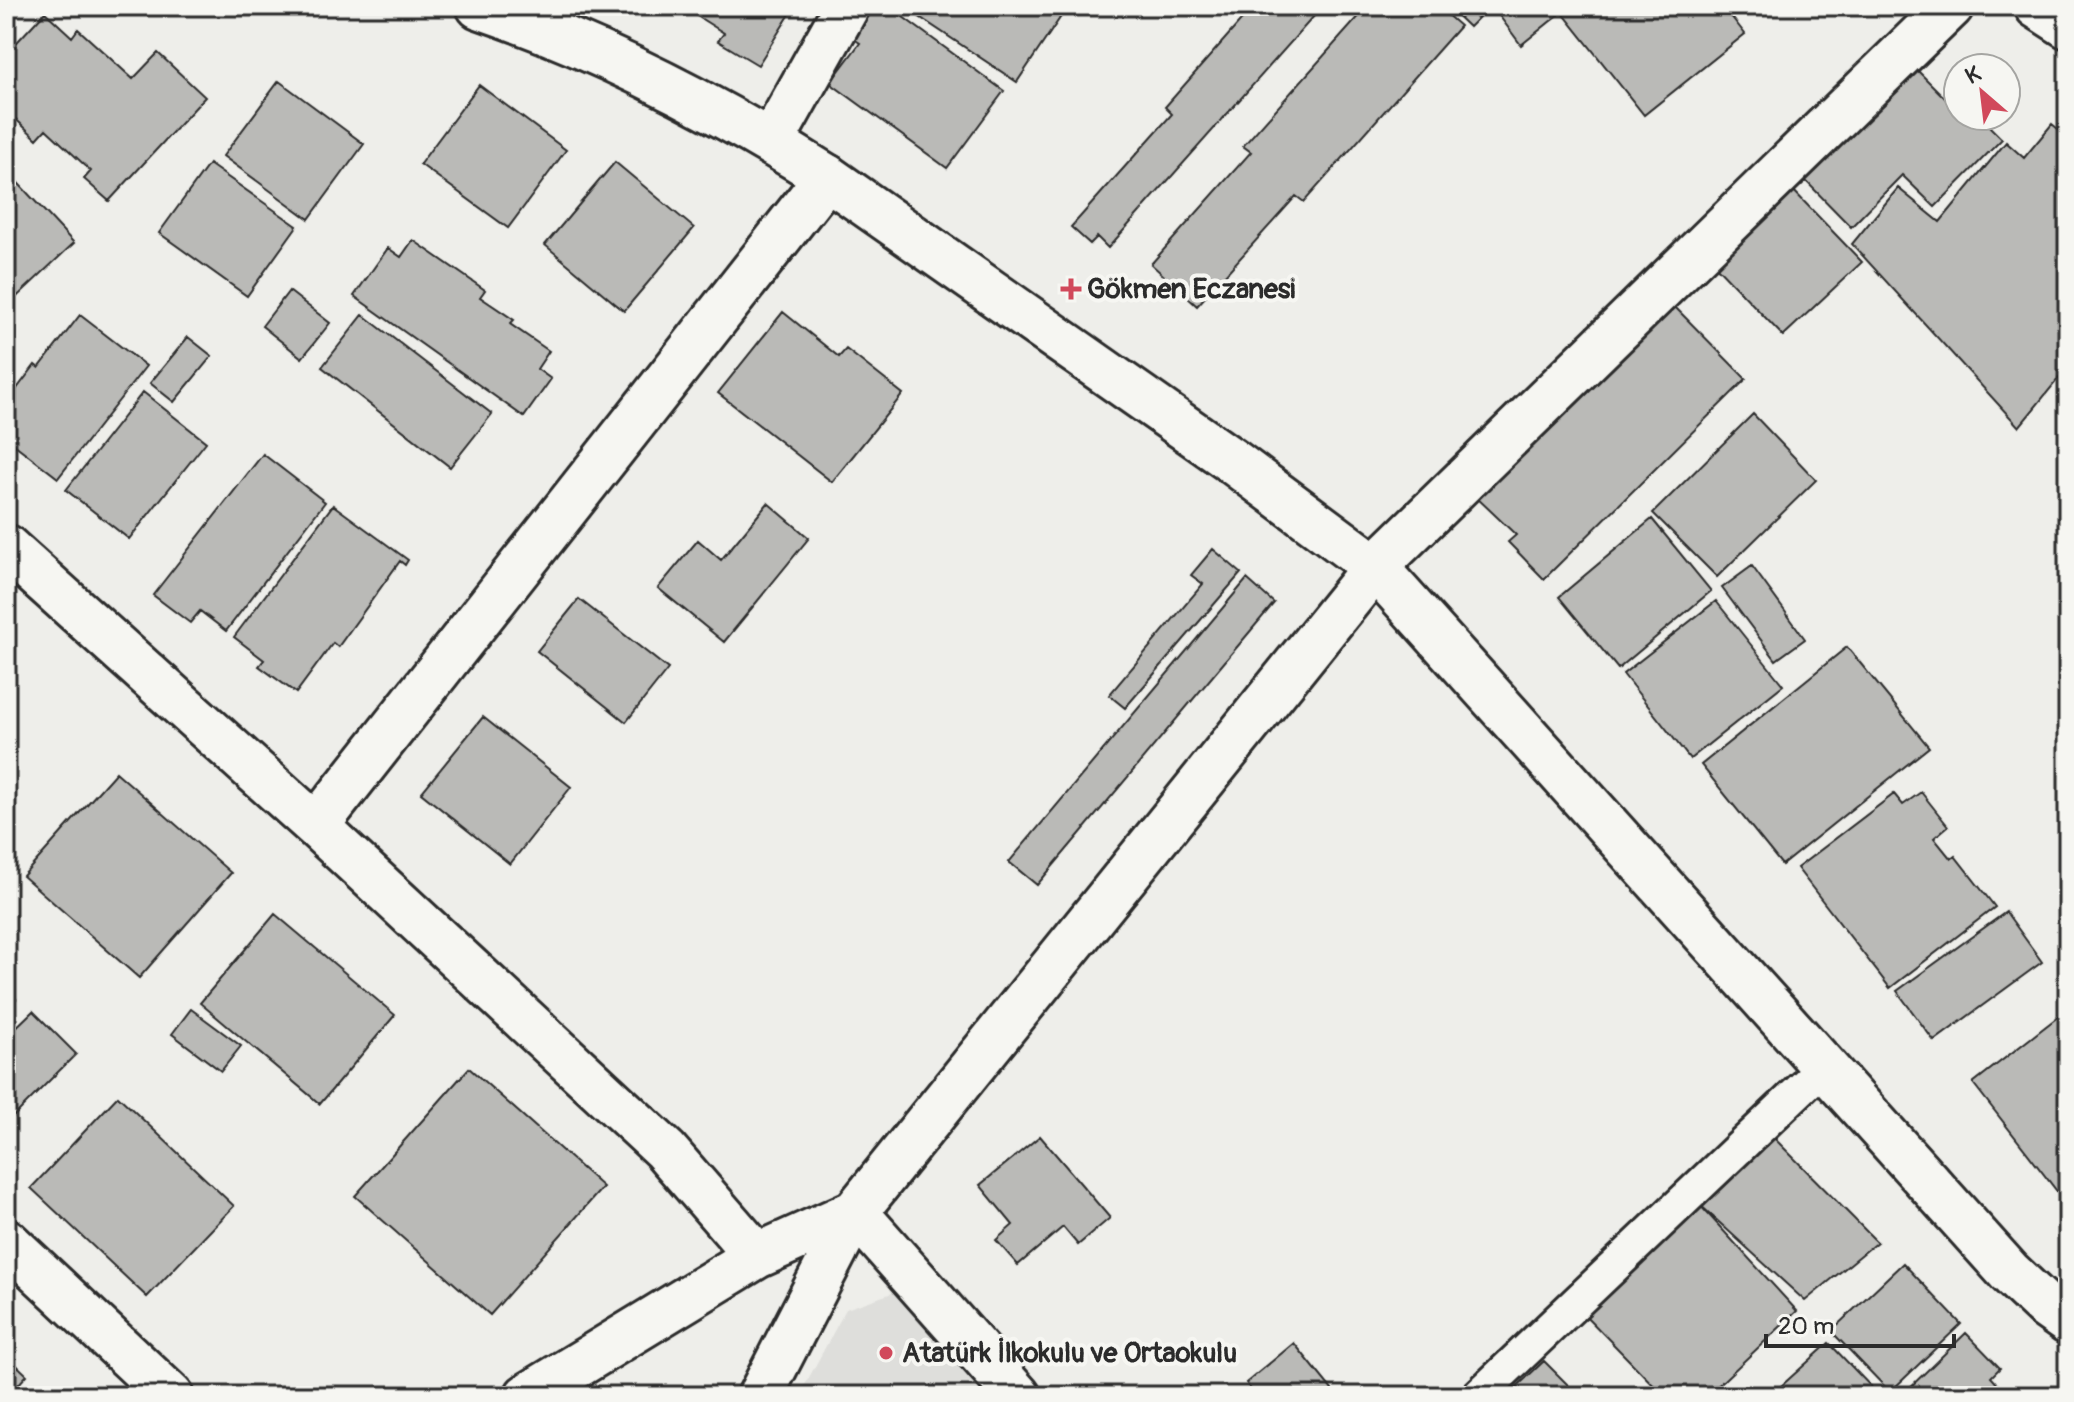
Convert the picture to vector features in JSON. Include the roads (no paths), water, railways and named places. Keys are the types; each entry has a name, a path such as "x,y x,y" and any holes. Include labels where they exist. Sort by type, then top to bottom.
{"street":[{"path":"479,6 606,56 771,142 827,177 1235,463 1375,567 2009,1272 2044,1305 2068,1322"},
{"path":"771,142 847,6"},
{"path":"760,1396 855,1212 1375,567 1951,6"},
{"path":"2037,6 2068,26"},
{"path":"316,826 827,177"},
{"path":"6,547 316,826 665,1150 757,1256"},
{"path":"527,1396 757,1256 855,1212"},
{"path":"855,1212 1018,1396"},
{"path":"6,1241 171,1396"}],"lane":[{"path":"1478,1396 1825,1066"}],"place":[{"name":"Gökmen Eczanesi","path":"1071,289"},
{"name":"Atatürk İlkokulu ve Ortaokulu","path":"886,1353"}]}
